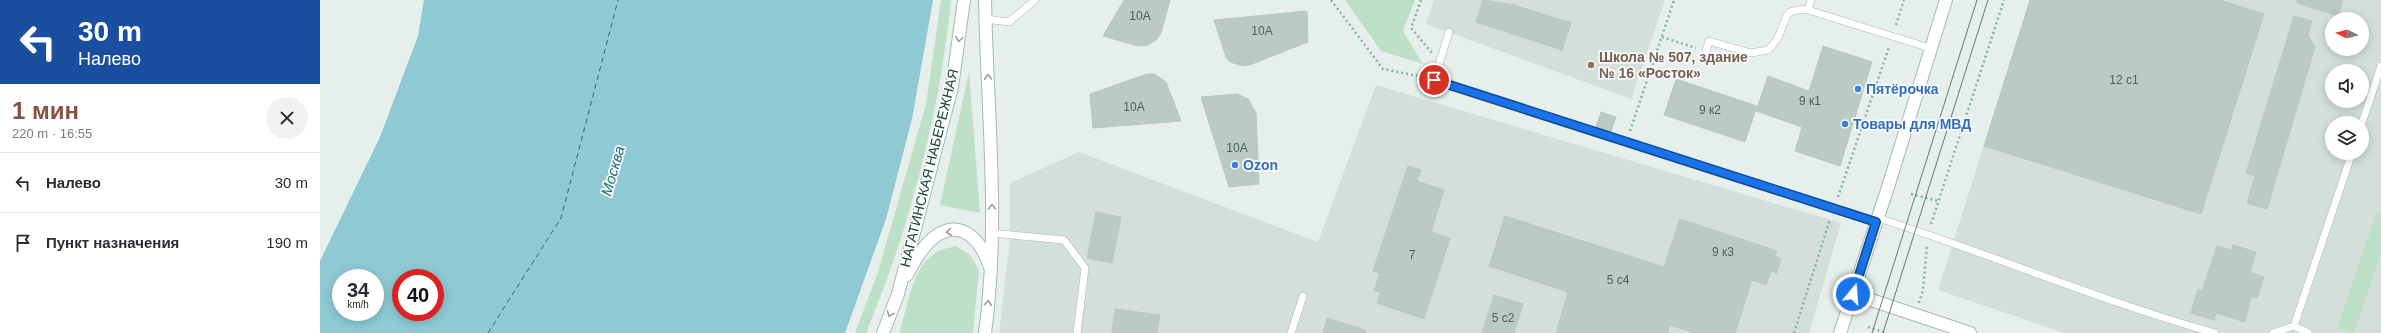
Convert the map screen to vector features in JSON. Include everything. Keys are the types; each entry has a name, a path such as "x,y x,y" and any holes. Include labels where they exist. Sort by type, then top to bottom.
{"main road":[{"name":"НАГАТИНСКАЯ НАБЕРЕЖНАЯ","path":"884,333 898,294 952,87 964,0"},
{"path":"985,0 992,154 991,274 985,331"},
{"path":"1840,333 1946,0"},
{"path":"898,294 912,265 928,243 939,234 950,230 971,235 979,243 986,256 991,274"},
{"path":"1853,294 1970,333"}],"lane":[{"path":"985,19 1009,22 1035,0"},
{"path":"1808,10 1811,0"},
{"path":"1706,51 1709,41 1752,53 1768,50 1778,38 1786,15 1795,9 1808,10 1930,48"},
{"path":"1449,32 1434,80 1626,143 1834,208 1928,235 2087,293 2161,318 2215,333"},
{"path":"2364,116 2381,66"},
{"path":"2294,326 2350,160"},
{"path":"991,233 1064,240 1085,268 1077,333"},
{"path":"1291,333 1303,296"},
{"path":"2273,333 2294,326 2308,333"}],"path":[{"path":"1331,0 1383,69 1434,80"},
{"path":"1421,0 1412,28 1440,62"},
{"path":"1626,143 1674,0"},
{"path":"1794,333 1834,208 1904,0"},
{"path":"1916,315 1923,290 1928,235 2004,0"},
{"path":"1662,37 1706,51"},
{"path":"1911,194 1938,201"},
{"path":"1868,327 1886,333"}],"shaded area":[{"name":"Школа № 507, здание № 16 «Росток»","path":"1434,0 1665,0 1631,99 1426,24"},
{"path":"2030,0 2381,0 2381,333 2064,333 1938,290"},
{"path":"1376,85 1841,223 1809,333 999,333 1010,239 1010,183 1079,152 1318,242"}],"green space":[{"path":"941,0 951,0 948,31 938,92 925,152 909,212 884,287 866,333 855,333 878,272 926,104"},
{"path":"1345,0 1415,0 1403,31 1423,64 1381,51"},
{"path":"969,72 980,213 940,205"},
{"path":"2377,211 2381,212 2381,253 2354,333 2337,329"},
{"path":"956,246 970,255 979,270 973,333 899,333 911,289 920,269 935,253"}],"water":[{"name":"Москва","path":"424,0 933,0 912,119 886,219 845,333 320,333 320,261 380,137 418,36"}],"building":[{"path":"1124,0 1170,0 1161,33 1156,40 1148,45 1138,46 1103,36"},
{"path":"1483,0 1514,5 1571,23 1562,50 1476,22"},
{"path":"2030,0 2220,0 2264,14 2201,214 1984,146"},
{"path":"2297,0 2343,0 2339,12 2325,12 2297,3"},
{"path":"1307,11 1308,42 1252,64 1243,66 1230,62 1226,57 1214,20"},
{"path":"2294,16 2312,21 2308,35 2315,47 2267,209 2247,203 2255,176 2246,173"},
{"path":"1823,46 1872,62 1840,166 1795,151 1802,127 1756,111 1768,76 1809,91"},
{"path":"1147,74 1154,74 1166,82 1181,121 1093,128 1090,94"},
{"path":"1676,79 1757,106 1745,142 1664,115"},
{"path":"1237,94 1248,99 1256,113 1259,184 1229,187 1201,97"},
{"path":"1601,112 1616,117 1611,132 1596,127"},
{"path":"1408,166 1421,170 1417,181 1444,190 1431,232 1450,238 1424,319 1377,303 1380,293 1374,290 1380,274 1373,271"},
{"path":"1096,212 1121,217 1112,263 1087,258"},
{"path":"1505,216 1664,267 1680,219 1777,251 1775,256 1781,259 1777,273 1771,271 1766,285 1752,280 1735,333 1695,333 1669,325 1668,333 1556,333 1568,292 1489,266"},
{"path":"2233,245 2256,252 2250,272 2264,277 2257,298 2251,297 2245,322 2216,313 2214,320 2191,313 2198,289 2202,291 2217,246 2232,250"},
{"path":"1494,295 1523,304 1514,333 1482,333"},
{"path":"1115,309 1160,315 1157,333 1112,333"},
{"path":"1327,318 1366,330 1365,333 1323,333"}],"ferry route":[{"path":"488,333 561,218 618,0"}],"tram line":[{"path":"1872,333 1977,0"},
{"path":"1883,333 1988,0"}],"place":[{"name":"Школа № 507, здание № 16 «Росток»","path":"1591,65"},
{"name":"Пятёрочка","path":"1858,89"},
{"name":"Товары для МВД","path":"1845,124"},
{"name":"Ozon","path":"1235,165"}],"route":[{"path":"1434,80 1626,143 1876,222 1853,294"}]}
